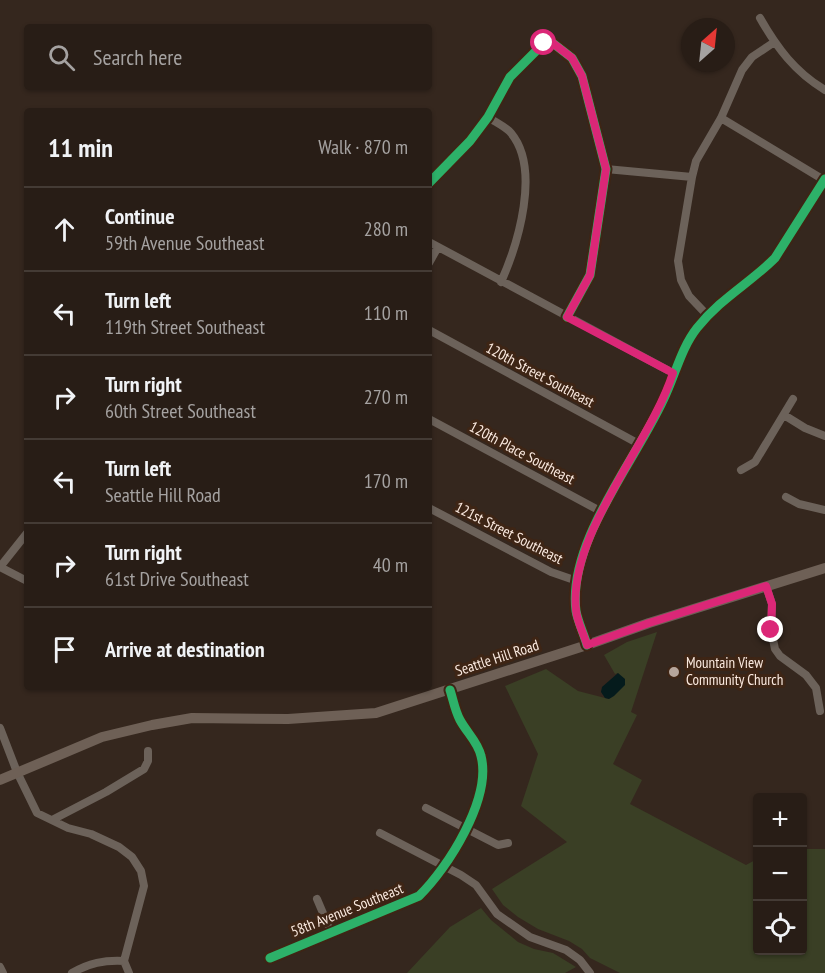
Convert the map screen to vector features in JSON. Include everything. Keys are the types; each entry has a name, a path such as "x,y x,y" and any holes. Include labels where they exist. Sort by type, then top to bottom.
{"main road":[{"name":"Seattle Hill Road","path":"0,780 102,737 152,725 192,718 288,719 376,713 825,568"}],"street":[{"path":"760,18 773,43 796,69 825,90"},
{"path":"432,180 470,141 488,117 510,77 544,43 554,44 572,58 582,76 606,169 590,275 567,317"},
{"path":"708,316 688,296 681,280 678,261 692,177 696,161 721,118 742,70 752,57 773,43"},
{"path":"488,117 510,132 524,158 527,175 514,251 501,282"},
{"path":"587,645 576,612 577,581 584,553 602,512 666,394 673,373 695,330 727,296 775,258 825,179 721,118"},
{"path":"606,169 692,177"},
{"path":"432,244 673,373"},
{"path":"432,258 438,247"},
{"name":"120th Street Southeast","path":"432,332 639,444"},
{"path":"741,470 755,462 793,399"},
{"path":"784,415 805,428 825,436"},
{"name":"120th Place Southeast","path":"432,420 602,512"},
{"path":"786,497 799,504 825,510"},
{"name":"121st Street Southeast","path":"432,509 551,572 577,581"},
{"path":"24,537 0,567 24,579"},
{"path":"766,586 772,604 771,630 775,649 780,656 806,675 816,688 820,711"},
{"name":"58th Avenue Southeast","path":"270,958 420,896 434,882 465,829 478,800 484,776 482,756 473,737 460,720 450,690"},
{"path":"0,728 17,772 37,813 68,828 91,834 119,847 132,857 141,871 144,886 124,961 129,973"},
{"path":"52,820 144,769 148,761 148,751"},
{"path":"426,808 498,845 508,843"},
{"path":"380,833 461,875 476,885 497,914 530,937 566,950 580,960 590,973"},
{"path":"317,899 331,932"},
{"path":"72,973 84,966 105,960 124,961"},
{"path":"0,967 3,973"}],"green space":[{"path":"657,632 631,712 637,715 613,764 642,780 630,804 746,865 753,861 753,955 807,955 807,849 825,849 825,973 620,973 590,958 582,949 569,941 538,929 518,917 503,905 492,889 567,842 521,806 538,754 505,686 546,669 578,691 609,699 618,673 615,674 604,655 627,642"},
{"path":"481,908 491,920 518,942 534,949 553,953 576,967 565,973 407,973 450,927"}],"water":[{"path":"618,673 625,679 625,685 614,696 609,699 605,698 601,692 602,687"}],"cycle path":[{"path":"432,180 470,141 488,117 510,77 544,43 554,44 572,58 582,76 606,169 590,275 567,317"},
{"path":"587,645 576,611 576,584 582,556 608,499 666,394 687,343 706,317 775,258 825,179"},
{"path":"270,958 419,896 442,868 465,831 474,811 483,773 480,751 458,716 450,690"}],"place":[{"name":"Mountain View Community Church","path":"674,672"}],"route":[{"path":"544,43 554,44 572,58 582,76 606,169 590,275 567,317 673,373 666,394 602,512 584,553 577,581 576,612 587,645 766,586 772,604 771,630"}]}
